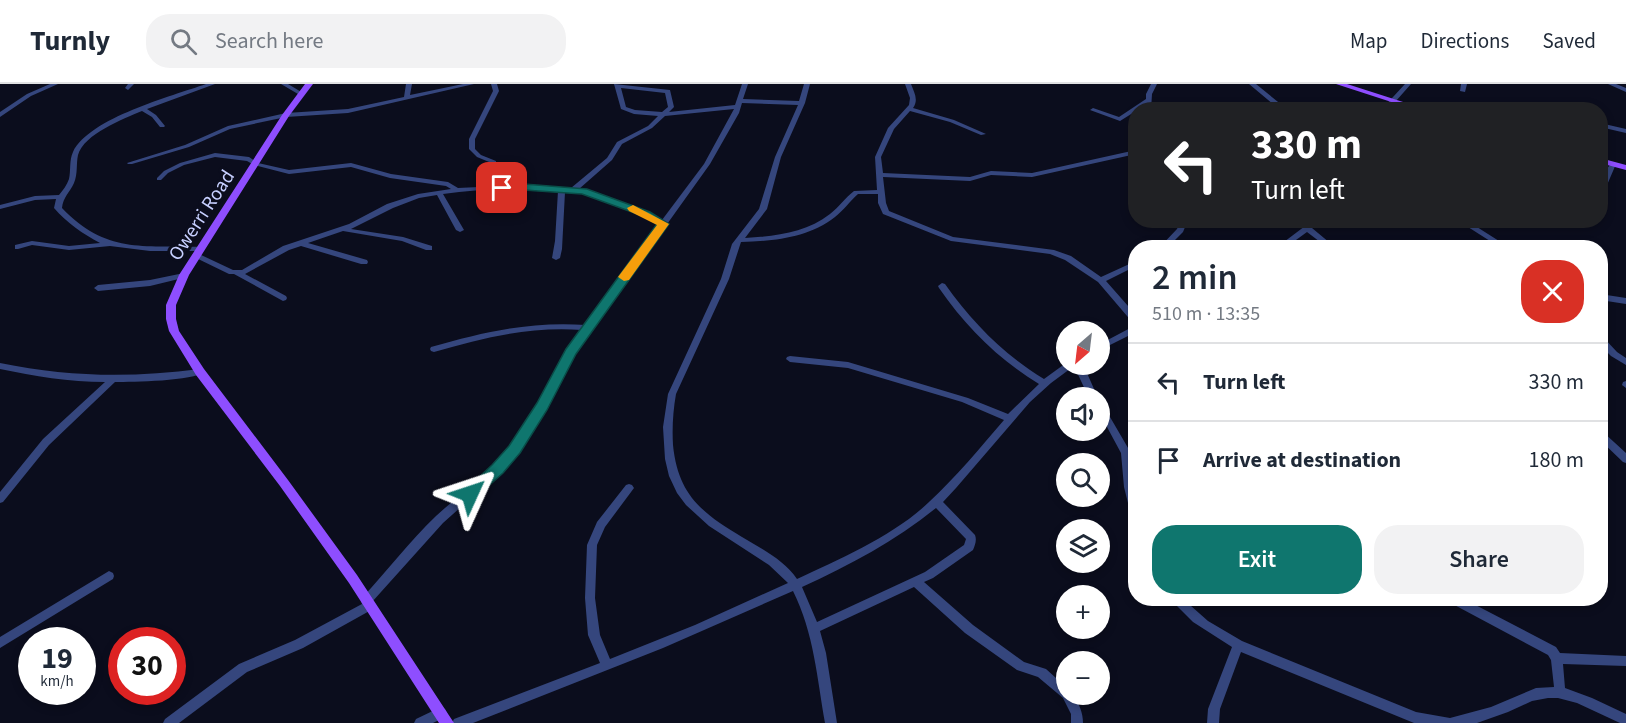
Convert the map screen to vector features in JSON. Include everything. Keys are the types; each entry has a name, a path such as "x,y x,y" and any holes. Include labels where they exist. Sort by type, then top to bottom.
{"main road":[{"name":"Owerri Road","path":"309,84 300,93 184,275 171,305 171,319 174,331 200,372 284,483 444,718"},
{"path":"1340,84 1400,102"},
{"path":"1608,162 1626,168"}],"street":[{"path":"0,115 29,95 55,84"},
{"path":"212,84 143,109 102,128 86,140 76,153 70,186 60,197 58,208 66,217 103,241 198,253 283,298"},
{"path":"284,84 300,93"},
{"path":"407,97 409,84"},
{"path":"130,163 187,146 228,128 286,115 348,111 471,84"},
{"path":"494,84 496,91 472,139 472,149 475,153 494,162"},
{"path":"169,723 243,668 299,644 368,604 439,520 497,469 514,449 587,328 707,164 739,104 746,84"},
{"path":"807,84 802,104 778,157 763,209 733,252 725,279 672,394 668,410 669,461 675,483 705,519 758,552 782,570 796,585 820,645 831,723"},
{"path":"908,84 914,98 909,109 895,122 880,148 878,157 882,202 886,212 940,235 969,242 1059,254 1101,280 1128,312"},
{"path":"1147,101 1154,84"},
{"path":"1252,84 1275,102"},
{"path":"1395,84 1407,85"},
{"path":"1611,84 1626,90"},
{"path":"573,190 610,159 622,140 644,130 664,114 670,107 668,91 617,85 623,108 632,111 664,114 739,104 802,104"},
{"path":"1394,100 1407,85"},
{"path":"143,109 154,116 162,126"},
{"path":"909,109 952,121 983,134"},
{"path":"1094,110 1120,119 1128,114"},
{"path":"1608,127 1626,131"},
{"path":"881,175 970,179 991,173 1032,175 1128,154"},
{"path":"159,179 182,164 215,155 249,159 256,164 289,172 351,165 390,176 448,184 457,190"},
{"path":"1608,175 1613,164"},
{"path":"237,273 299,243 343,230 390,206 418,196 457,190 516,187 573,190 606,198 646,214 663,224"},
{"path":"556,258 561,228 559,219 562,189"},
{"path":"740,240 782,238 797,234 831,217 856,192 881,192"},
{"path":"440,193 460,230"},
{"path":"0,207 35,198 60,197"},
{"path":"1171,240 1181,228"},
{"path":"1473,228 1494,240"},
{"path":"1291,240 1308,229 1322,240"},
{"path":"343,230 403,239 429,248"},
{"path":"18,247 32,243 69,248 112,243"},
{"path":"299,243 364,262"},
{"path":"1101,280 1128,267"},
{"path":"98,288 150,284 184,275"},
{"path":"942,286 957,310 1012,364 1045,384"},
{"path":"1608,298 1626,301"},
{"path":"434,349 499,330 539,325 587,328"},
{"path":"1110,342 1128,332"},
{"path":"1608,348 1626,362"},
{"path":"790,359 848,364 964,400 1011,419"},
{"path":"0,366 38,375 112,380 154,379 200,372"},
{"path":"458,723 710,625 796,585 888,538 936,501 1011,419 1057,375"},
{"path":"0,499 46,442 112,380"},
{"path":"1110,422 1128,449"},
{"path":"1608,442 1626,459"},
{"path":"607,665 594,635 590,598 592,545 601,525 629,488"},
{"path":"815,628 929,574 969,547 971,538 936,501"},
{"path":"0,643 109,576"},
{"path":"915,581 969,629 1021,666 1042,673 1056,685"},
{"path":"1182,606 1214,633 1238,645 1416,718 1450,723 1473,720 1531,695 1546,692 1560,693 1624,720"},
{"path":"1466,606 1552,651 1557,658 1560,693"},
{"path":"1213,723 1214,709 1238,645"},
{"path":"1557,658 1626,661"},
{"path":"1073,705 1077,713 1077,723"},
{"path":"420,723 444,718"}],"slow traffic":[{"path":"624,277 663,224 633,208"}],"route":[{"path":"470,494 497,469 514,449 543,406 571,352 663,224 646,214 584,191 524,187 502,188"}]}
